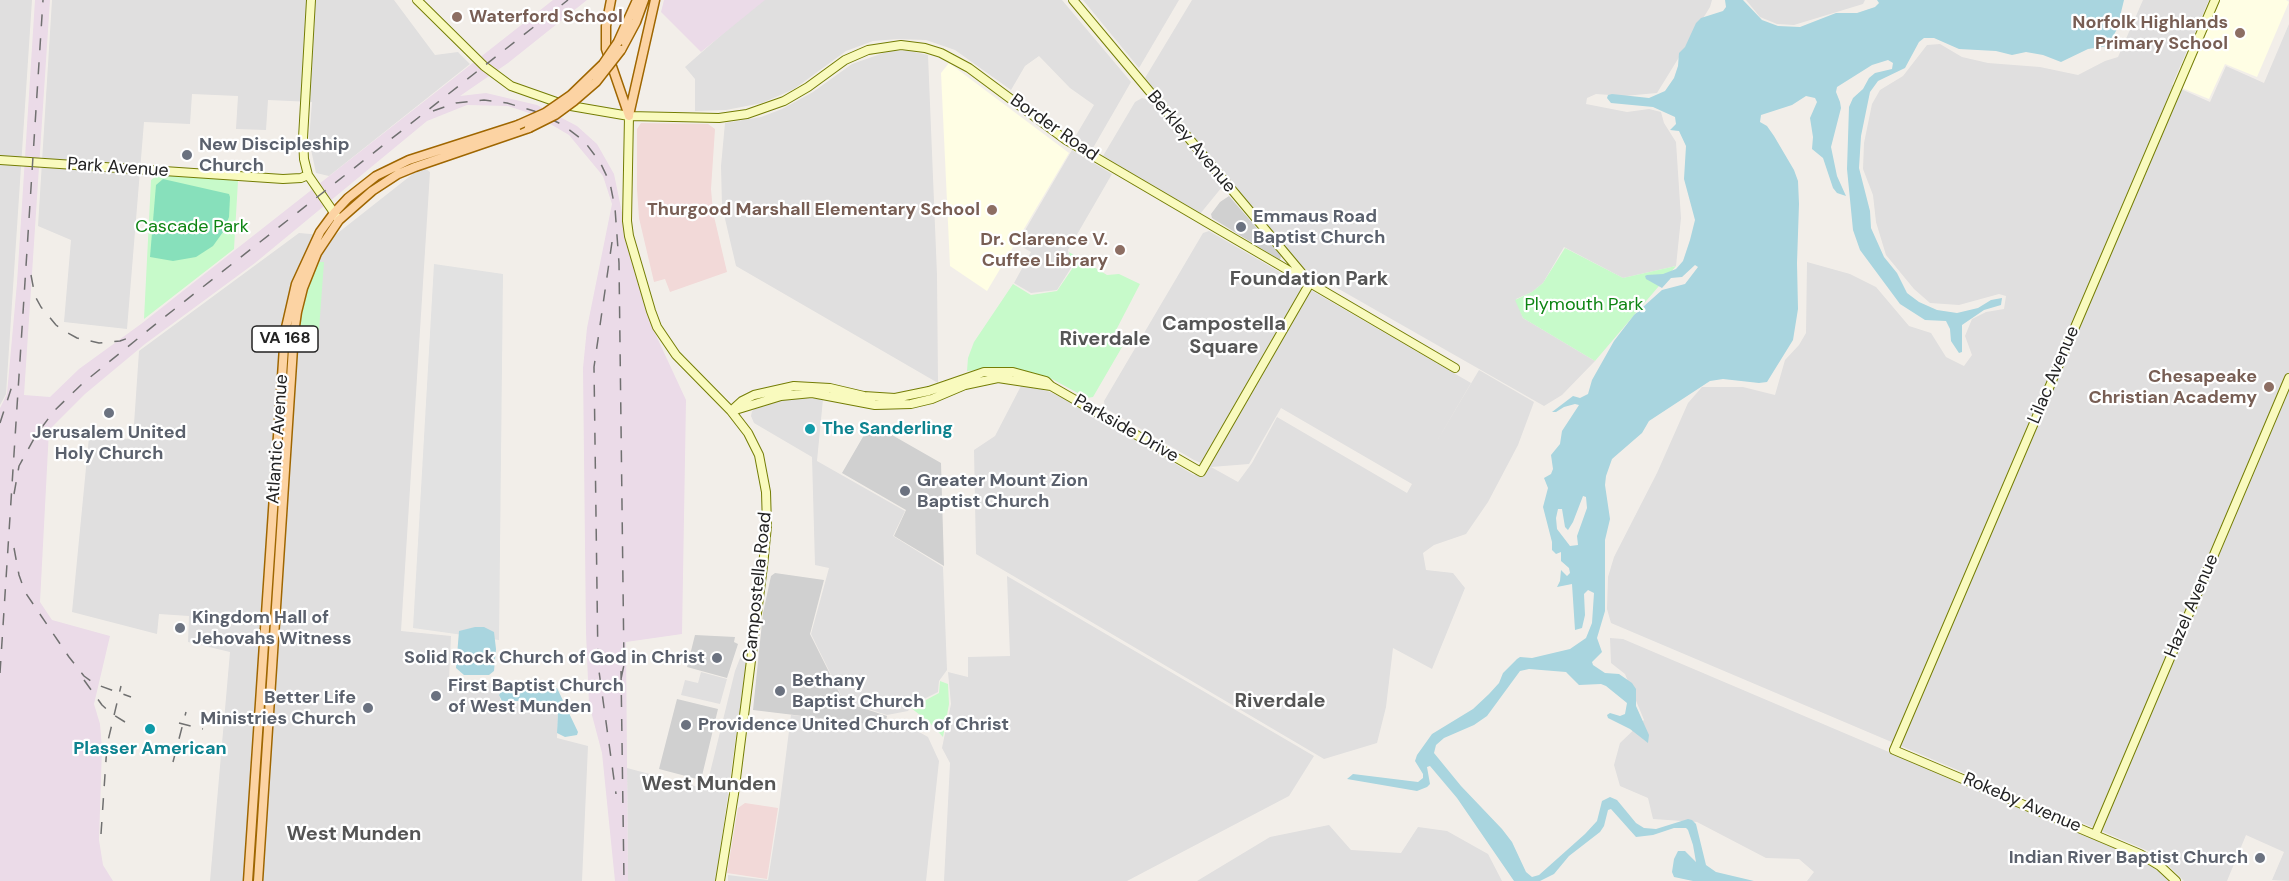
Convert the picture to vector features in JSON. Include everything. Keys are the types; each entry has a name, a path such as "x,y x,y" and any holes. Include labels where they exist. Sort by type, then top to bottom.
{"main road":[{"path":"611,0 606,27 606,49 629,116"},
{"name":"Atlantic Avenue","path":"248,881 285,332 291,299 300,272 320,232 361,187 409,160 518,125 545,113 571,95 620,46 637,0"},
{"name":"Atlantic Avenue","path":"258,881 297,312 311,268 336,216 398,174 529,128 555,115 574,101 596,82 636,22 644,0"},
{"path":"629,116 655,0"}],"street":[{"path":"311,0 303,138 304,159 308,175 336,216"},
{"name":"Border Road","path":"417,0 484,66 504,82 565,105 629,116 719,118 747,114 784,101 845,60 868,50 894,45 926,48 941,53 962,63 1066,140 1455,368"},
{"name":"Berkley Avenue","path":"1073,0 1310,283"},
{"name":"Lilac Avenue","path":"1894,750 2215,0"},
{"name":"Campostella Road","path":"629,116 627,221 629,236 651,311 657,327 676,355 731,411 748,434 759,455 766,492 767,526 734,794 720,881"},
{"name":"Park Avenue","path":"0,160 283,179 301,178 308,175"},
{"path":"1281,266 1288,258"},
{"name":"Parkside Drive","path":"731,411 742,401 754,395 794,386 830,388 864,396 895,398 929,391 977,374 1001,372 1046,381 1201,472 1310,283"},
{"name":"Hazel Avenue","path":"2095,835 2289,378"},
{"name":"Rokeby Avenue","path":"1894,750 2151,860 2176,881"}],"shaded area":[{"path":"0,0 32,0 6,394 0,405"},
{"path":"35,0 50,0 24,395 50,397 79,369 141,324 553,0 587,0 508,63 460,96 486,93 537,105 577,126 597,144 614,174 633,266 654,331 686,400 682,634 626,642 628,881 615,881 602,753 589,704 586,633 583,368 587,328 612,204 603,176 569,135 535,115 508,106 467,105 427,121 255,263 145,344 85,394 49,430 40,602 52,620 110,636 94,704 100,724 102,748 99,840 103,865 113,881 0,881 0,408 7,394 17,283"},
{"path":"52,0 394,0 435,55 458,52 470,64 329,176 316,173 309,140 312,102 268,100 266,130 236,129 238,96 192,94 190,124 144,122 127,329 64,322 71,240 38,226"},
{"path":"664,0 765,0 701,52 661,12"},
{"path":"761,0 1062,0 1131,82 1093,148 1075,137 1094,105 1070,88 1039,56 1025,66 1011,90 955,50 926,40 873,41 846,51 794,89 762,103 726,110 695,111 695,79 685,67"},
{"path":"1083,0 1179,0 1139,68"},
{"path":"1192,0 1712,0 1710,7 1657,93 1624,96 1596,94 1587,98 1586,104 1627,112 1649,109 1661,112 1664,123 1676,142 1681,218 1676,266 1623,278 1564,247 1543,283 1532,292 1516,299 1523,318 1595,361 1562,395 1544,406 1309,272 1294,260 1145,78"},
{"path":"1746,0 1865,0 1863,4 1794,25 1777,24 1760,17"},
{"path":"2143,0 2209,0 2172,85 2210,102 2226,66 2264,83 2289,24 2289,881 2272,880 2284,852 2246,835 2227,881 2184,881 2158,855 1611,623 1607,609 1608,577 1614,557 1657,473 1688,403 1702,387 1743,387 1775,395 1785,360 1799,345 1806,333 1807,262 1850,274 1876,287 1909,326 1931,333 1946,357 1964,366 1972,355 1965,336 1972,319 1986,312 2004,309 2006,296 1999,294 1959,305 1930,303 1914,289 1886,255 1876,222 1873,195 1863,169 1864,143 1872,104 1880,90 1903,76 1927,45 1940,44 1962,57 1988,63 2040,67 2078,75 2118,57"},
{"name":"Norfolk Highlands Primary School","path":"2219,0 2286,0 2289,2 2257,77 2225,64 2209,99 2182,88"},
{"path":"889,51 909,51 928,55 937,275 938,383 736,266 722,206 721,166 725,123 761,117 782,109 813,92 852,64"},
{"name":"Thurgood Marshall Elementary School","path":"949,63 1069,153 987,291 950,266 941,73"},
{"path":"1142,98 1150,100 1222,187 1200,214 1103,156 1135,102"},
{"path":"641,123 708,124 715,129 711,189 713,212 727,272 670,292 665,279 654,282 639,218 637,129"},
{"path":"1072,150 1112,174 1068,250 1071,268 1057,290 1031,293 1014,283 1031,252 1017,244"},
{"path":"426,169 430,172 401,631 451,636 449,680 499,684 500,700 558,711 557,738 588,746 582,881 210,881 230,652 188,642 189,616 159,614 157,634 72,612 89,437 133,439 139,351 299,233 334,236 414,173"},
{"path":"1229,196 1281,256 1280,260 1212,218 1211,214 1220,202"},
{"path":"1209,231 1471,383 1431,451 1479,370 1534,402 1518,445 1488,502 1466,534 1434,545 1423,553 1426,570 1453,573 1465,588 1432,669 1393,648 1386,707 1377,743 1324,759 976,554 974,450 995,436 1022,384 1050,392 1067,400 1194,475 1211,467 1194,460 1105,408 1104,401 1203,233","holes":["1281,408 1412,484 1407,493 1277,417 1252,463 1238,482 1211,467 1249,464"]},
{"path":"434,264 503,274 499,640 413,628"},
{"path":"796,398 823,399 817,461 905,511 893,536 943,567 947,670 939,681 938,692 912,705 908,711 887,715 844,701 811,634 829,568 815,565 812,457 754,423 751,416 752,411 756,408 771,402"},
{"path":"871,423 941,463 944,566 894,536 906,510 842,473"},
{"path":"775,573 824,580 810,634 844,702 887,716 885,726 753,710 763,613 771,576"},
{"path":"1007,576 1314,756 1289,796 1127,881 944,881 950,763 942,748 951,704 948,672 968,677 968,657 1010,656"},
{"path":"695,635 735,637 734,642 738,644 727,678 687,667"},
{"path":"1610,638 1623,639 2143,860 2165,876 2168,881 1807,881 1814,872 1799,859 1766,858 1697,822 1653,819 1648,798 1620,786 1614,765 1620,743 1644,720 1625,674 1611,663"},
{"path":"744,648 748,649 716,881 628,881 627,768 706,789 735,671"},
{"path":"701,672 727,679 720,704 681,695 685,680 698,683"},
{"path":"677,699 718,709 701,780 659,769"},
{"path":"791,715 912,728 928,737 939,761 926,881 728,881 728,875 768,880"},
{"path":"745,803 778,808 767,879 727,873 738,808"},
{"path":"1329,825 1351,850 1401,853 1418,827 1447,831 1488,854 1502,881 1197,881 1270,837"}],"green space":[{"name":"Cascade Park","path":"161,173 238,181 234,249 144,319 151,180"},
{"path":"163,179 229,194 229,217 223,232 213,246 196,257 173,261 150,257 156,185"},
{"name":"Plymouth Park","path":"1565,248 1623,278 1676,266 1595,361 1523,318 1515,300 1532,292 1543,283"},
{"path":"1069,252 1107,275 1119,274 1140,284 1114,334 1125,342 1093,397 1087,398 1052,379 1022,370 967,371 968,358 974,342 1013,284 1031,295 1057,291 1072,269"},
{"path":"318,262 324,262 319,330 299,328 307,288"},
{"path":"940,681 948,684 949,704 943,737 911,708 939,693"}],"water":[{"path":"1725,0 1743,0 1762,20 1778,26 1800,27 1836,13 1857,13 1875,7 1879,3 1877,0 2124,0 2117,29 2108,46 2088,49 2061,62 2026,52 2012,55 1996,51 1959,49 1934,38 1924,38 1919,42 1905,68 1878,81 1870,92 1861,136 1859,168 1870,211 1871,228 1884,257 1897,273 1907,293 1919,302 1937,310 1957,313 1978,308 1991,300 2002,298 2001,305 1984,310 1962,325 1962,352 1959,353 1951,341 1950,329 1946,321 1925,320 1900,304 1860,250 1853,230 1847,169 1849,107 1853,98 1863,89 1869,78 1875,73 1892,69 1893,63 1888,60 1872,65 1837,87 1836,92 1841,108 1831,147 1837,176 1846,196 1837,193 1833,188 1823,158 1812,149 1810,118 1817,102 1815,98 1806,96 1792,105 1761,115 1760,122 1767,126 1774,136 1798,181 1798,309 1793,340 1767,382 1723,379 1710,381 1649,421 1642,433 1612,459 1606,476 1605,485 1610,519 1605,540 1605,611 1597,638 1602,652 1592,662 1605,673 1619,674 1632,683 1636,689 1636,706 1649,735 1648,743 1630,729 1608,718 1607,715 1610,713 1620,716 1625,714 1627,703 1606,686 1601,684 1579,685 1566,672 1529,669 1520,671 1487,716 1474,725 1444,738 1436,745 1434,753 1461,786 1502,829 1512,842 1526,872 1532,877 1539,875 1585,834 1597,821 1602,801 1610,797 1617,800 1636,823 1644,828 1656,829 1688,819 1692,820 1696,824 1706,865 1716,872 1754,881 1693,881 1674,877 1672,872 1674,859 1678,851 1685,851 1696,862 1688,830 1674,828 1653,835 1636,837 1611,809 1608,810 1600,832 1569,856 1554,874 1540,881 1514,881 1457,798 1430,766 1427,767 1430,784 1417,791 1347,779 1353,774 1418,782 1423,778 1423,774 1415,761 1432,734 1473,709 1499,683 1503,673 1517,659 1570,649 1586,638 1592,623 1594,593 1588,590 1584,594 1585,615 1582,628 1575,630 1572,584 1557,587 1561,570 1567,576 1570,573 1569,568 1561,561 1561,552 1556,554 1552,550 1543,507 1548,488 1544,478 1551,474 1553,469 1551,455 1560,444 1562,431 1579,405 1575,404 1552,412 1573,396 1580,398 1588,394 1592,380 1614,341 1634,315 1662,290 1685,284 1698,267 1695,265 1682,277 1671,278 1662,288 1646,279 1647,275 1663,274 1676,269 1683,261 1690,240 1695,220 1684,179 1686,146 1679,131 1670,130 1676,124 1675,117 1653,107 1611,103 1607,98 1612,94 1649,98 1665,91 1674,78 1679,53 1685,47 1696,23 1701,18 1723,11 1726,7","holes":["1583,496 1586,497 1587,508 1577,536 1578,545 1570,546 1557,529 1558,509 1562,509 1565,527 1568,530"]},
{"path":"484,627 494,632 496,649 494,671 489,675 464,675 456,668 459,631"},
{"path":"504,688 557,688 578,732 577,735 565,737 557,733 558,713 556,711 518,701 502,701 499,695"}],"railway":[{"path":"0,673 43,0"},
{"path":"14,494 19,466 36,435 54,411 83,383 568,0"},
{"path":"433,111 456,103 484,100 507,103 534,111 563,125 584,141 600,162 610,183 615,208 619,263 624,665 621,679"},
{"path":"612,242 594,367 598,664 616,794"},
{"path":"31,275 35,296 41,307 56,325 66,332 77,338 99,343 120,341 134,336"},
{"path":"0,423 12,386"},
{"path":"14,548 25,592 69,657 84,676 95,684 131,697"},
{"path":"621,671 624,881"},
{"path":"84,680 102,705 125,722"},
{"path":"101,834 107,745 121,686"},
{"path":"173,762 186,712"},
{"path":"179,723 203,729"}],"place":[{"name":"Waterford School","path":"457,17"},
{"name":"Norfolk Highlands Primary School","path":"2240,33"},
{"name":"New Discipleship Church","path":"187,155"},
{"name":"Thurgood Marshall Elementary School","path":"992,210"},
{"name":"Emmaus Road Baptist Church","path":"1241,227"},
{"name":"Dr. Clarence V. Cuffee Library","path":"1120,250"},
{"name":"Chesapeake Christian Academy","path":"2269,387"},
{"name":"Jerusalem United Holy Church","path":"109,413"},
{"name":"The Sanderling","path":"810,429"},
{"name":"Greater Mount Zion Baptist Church","path":"905,491"},
{"name":"Kingdom Hall of Jehovahs Witness","path":"180,628"},
{"name":"Solid Rock Church of God in Christ","path":"717,658"},
{"name":"Bethany Baptist Church","path":"780,691"},
{"name":"First Baptist Church of West Munden","path":"436,696"},
{"name":"Better Life Ministries Church","path":"368,708"},
{"name":"Providence United Church of Christ","path":"686,725"},
{"name":"Plasser American","path":"150,729"},
{"name":"Indian River Baptist Church","path":"2260,858"}],"district":[{"name":"Foundation Park","path":"1309,280"},
{"name":"Campostella Square","path":"1224,336"},
{"name":"Riverdale","path":"1105,340"},
{"name":"Riverdale","path":"1280,702"},
{"name":"West Munden","path":"709,785"},
{"name":"West Munden","path":"354,835"}]}
